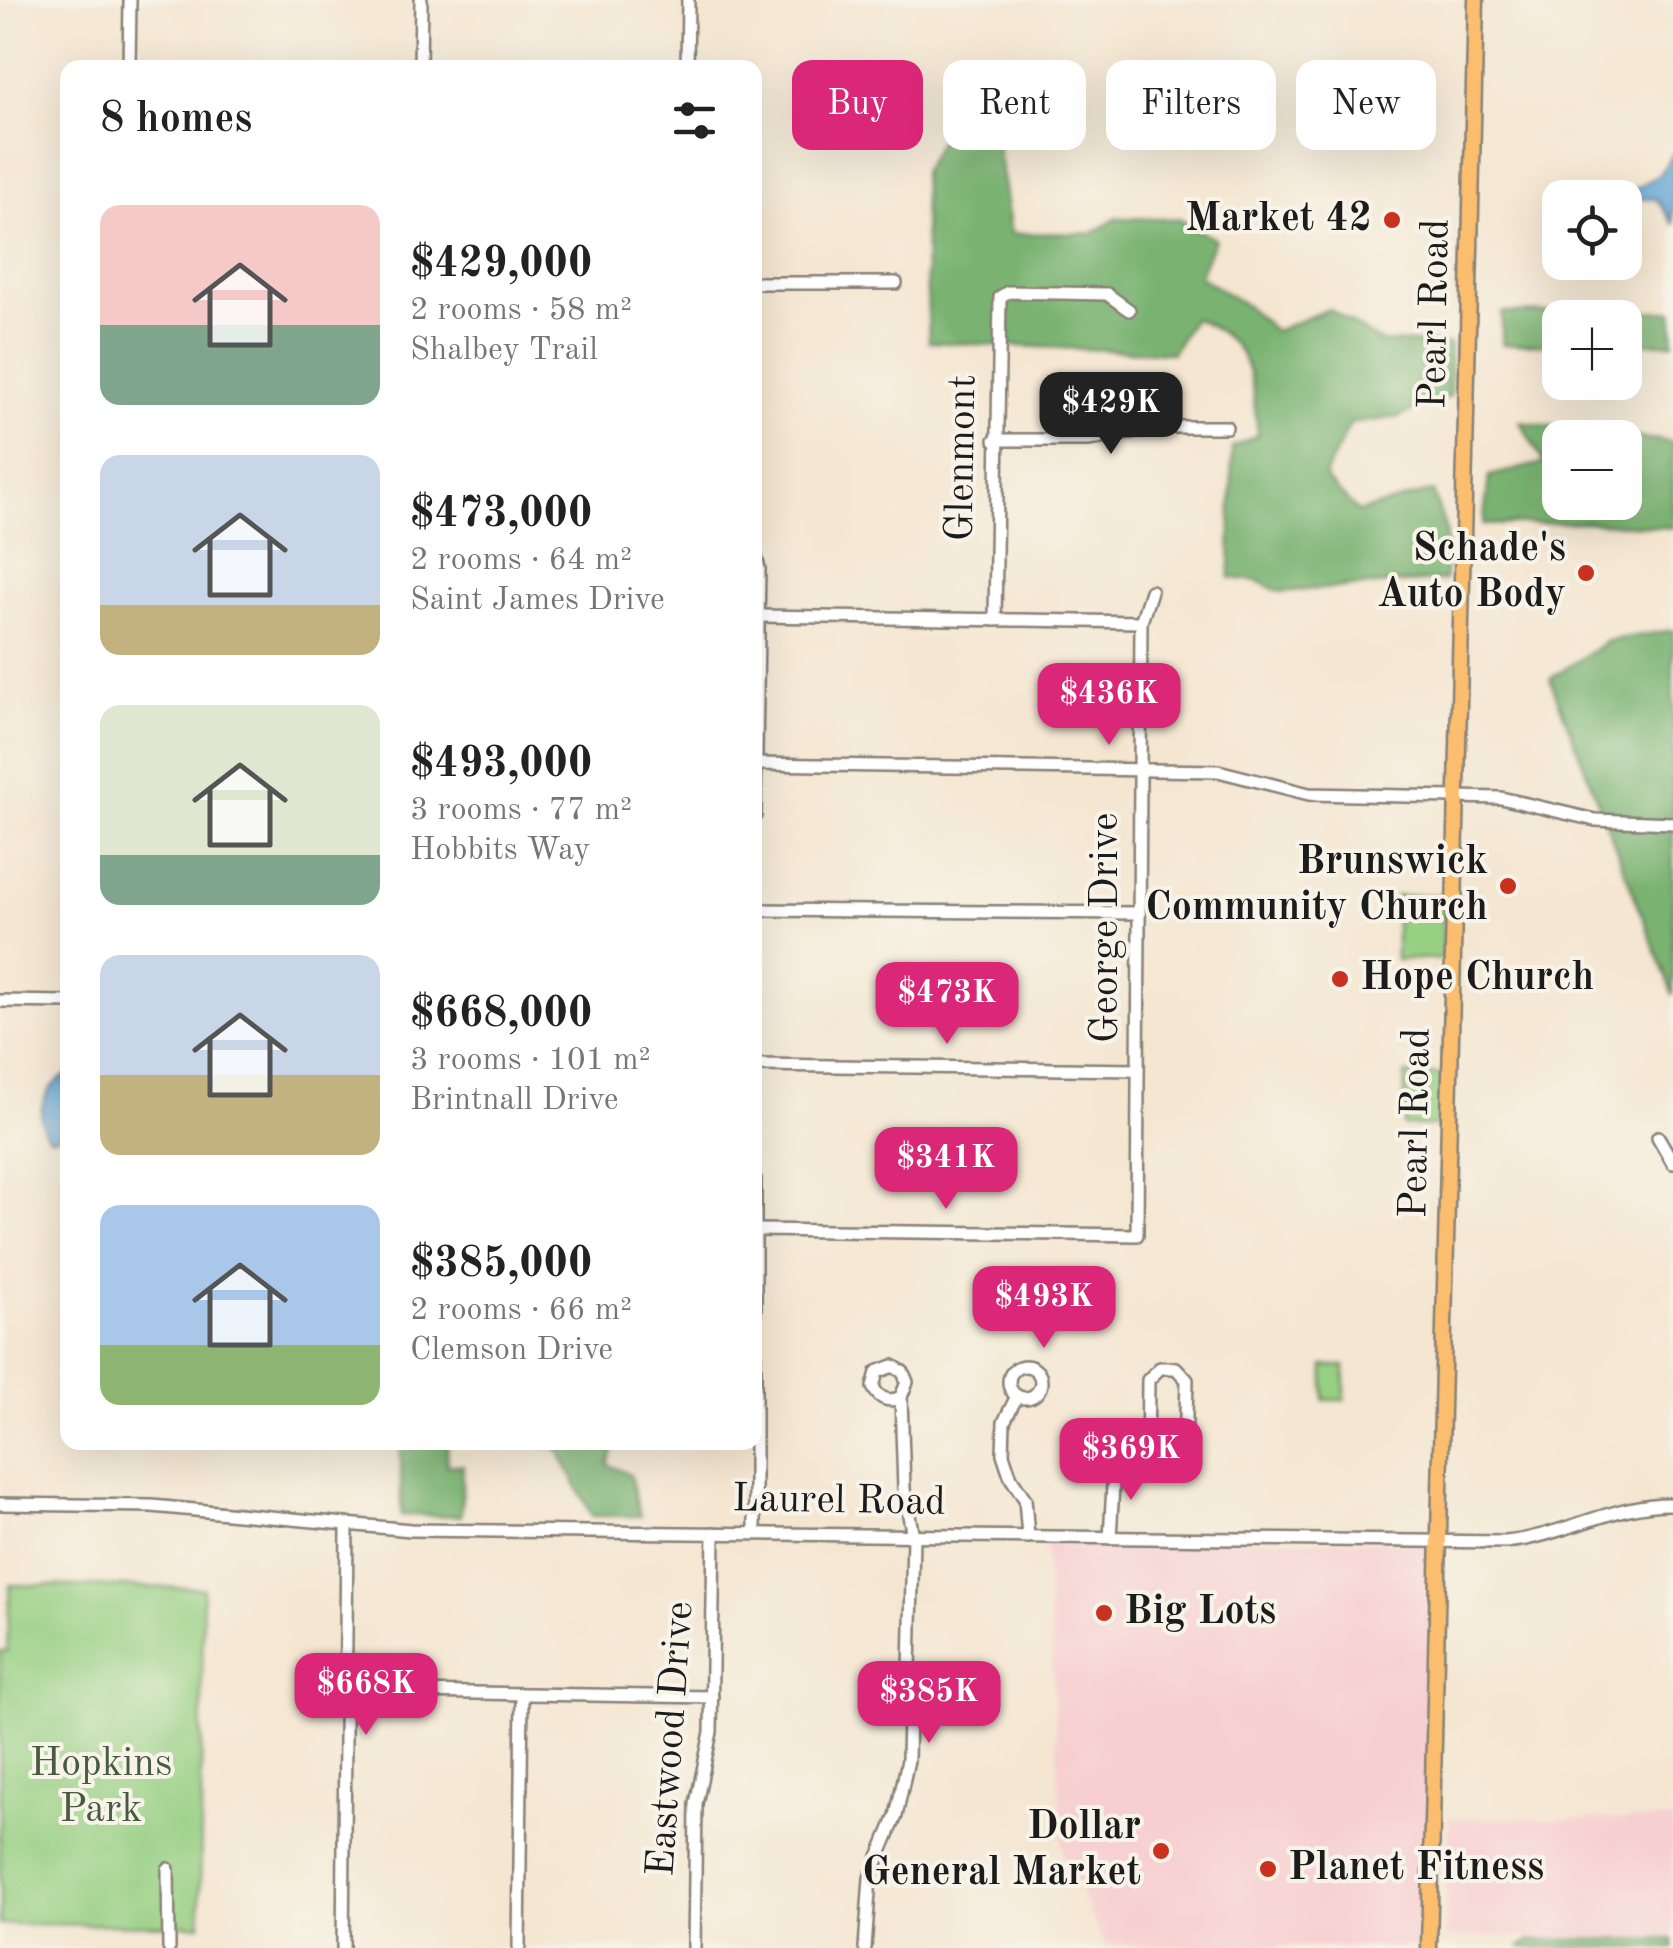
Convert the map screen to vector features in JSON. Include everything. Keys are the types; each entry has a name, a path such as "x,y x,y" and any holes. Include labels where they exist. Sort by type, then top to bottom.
{"main road":[{"name":"Pearl Road","path":"1429,1948 1476,0"}],"street":[{"path":"129,60 130,0"},
{"path":"420,60 421,0"},
{"path":"687,60 688,0"},
{"path":"762,283 896,284"},
{"name":"Glenmont","path":"995,620 1000,297 1008,292 1107,294 1129,310"},
{"path":"995,440 1088,440 1162,426 1226,427"},
{"name":"George Drive","path":"762,1230 1138,1235 1141,622 1151,591"},
{"path":"762,616 1141,622"},
{"path":"762,764 1218,770 1309,794 1515,800 1596,820 1673,823"},
{"path":"762,910 1139,914"},
{"path":"0,1000 60,1002"},
{"path":"762,1064 1138,1070"},
{"path":"1658,1137 1673,1163"},
{"path":"1110,1538 1114,1468 1124,1462 1147,1463 1174,1463 1185,1452 1186,1380 1176,1368 1160,1368 1148,1380 1147,1463"},
{"path":"864,1948 870,1878 896,1816 908,1760 913,1536 904,1489 900,1396"},
{"path":"1017,1396 1004,1422 1002,1454 1025,1499 1028,1537"},
{"path":"755,1450 755,1534"},
{"name":"Laurel Road","path":"0,1504 152,1506 347,1527 1439,1542 1520,1541 1615,1510 1673,1504"},
{"path":"344,1948 347,1527"},
{"name":"Eastwood Drive","path":"694,1948 696,1804 708,1750 712,1697 714,1533"},
{"path":"346,1691 712,1697"},
{"path":"519,1948 522,1695"},
{"path":"168,1868 169,1948"}],"shaded area":[{"path":"1045,1537 1439,1542 1429,1948 1105,1945 1063,1856"},
{"path":"1449,1818 1673,1820 1673,1936 1444,1937"}],"green space":[{"path":"943,135 943,150 998,150 1011,234 1093,233 1117,218 1179,219 1215,239 1199,276 1245,305 1275,331 1329,309 1380,342 1450,344 1450,396 1399,417 1350,424 1324,477 1358,512 1433,491 1446,531 1445,580 1279,592 1258,581 1230,578 1232,447 1258,435 1250,379 1239,350 1228,338 1193,318 1172,353 929,342 922,171"},
{"path":"1642,311 1673,311 1673,343 1642,343"},
{"path":"1502,313 1542,313 1542,344 1502,345"},
{"path":"1520,422 1542,425 1542,460"},
{"path":"1642,438 1673,442 1673,528 1585,522 1483,525 1489,476 1542,463 1542,520 1642,520"},
{"path":"1673,630 1673,995 1550,679 1607,641"},
{"path":"1444,895 1443,958 1396,960 1396,896"},
{"path":"1405,1074 1443,1075 1442,1126 1404,1126"},
{"path":"1324,1366 1345,1366 1345,1400 1324,1400"},
{"path":"401,1450 447,1450 446,1465 463,1465 461,1516 401,1515"},
{"path":"559,1450 613,1450 608,1464 630,1475 640,1516 592,1516"},
{"name":"Hopkins Park","path":"10,1585 203,1588 200,1925 0,1924 0,1651 7,1651"},
{"path":"1673,1939 1673,1948 1521,1947 1530,1940"}],"water":[{"path":"1673,153 1673,223 1656,199 1642,199 1642,185 1659,175"},
{"path":"59,1080 60,1136 50,1138 41,1113 47,1094"}],"place":[{"name":"Market 42","path":"1392,220"},
{"name":"Schade's Auto Body","path":"1586,573"},
{"name":"Brunswick Community Church","path":"1508,886"},
{"name":"Hope Church","path":"1340,979"},
{"name":"Big Lots","path":"1104,1613"},
{"name":"Dollar General Market","path":"1161,1851"},
{"name":"Planet Fitness","path":"1268,1869"}]}
